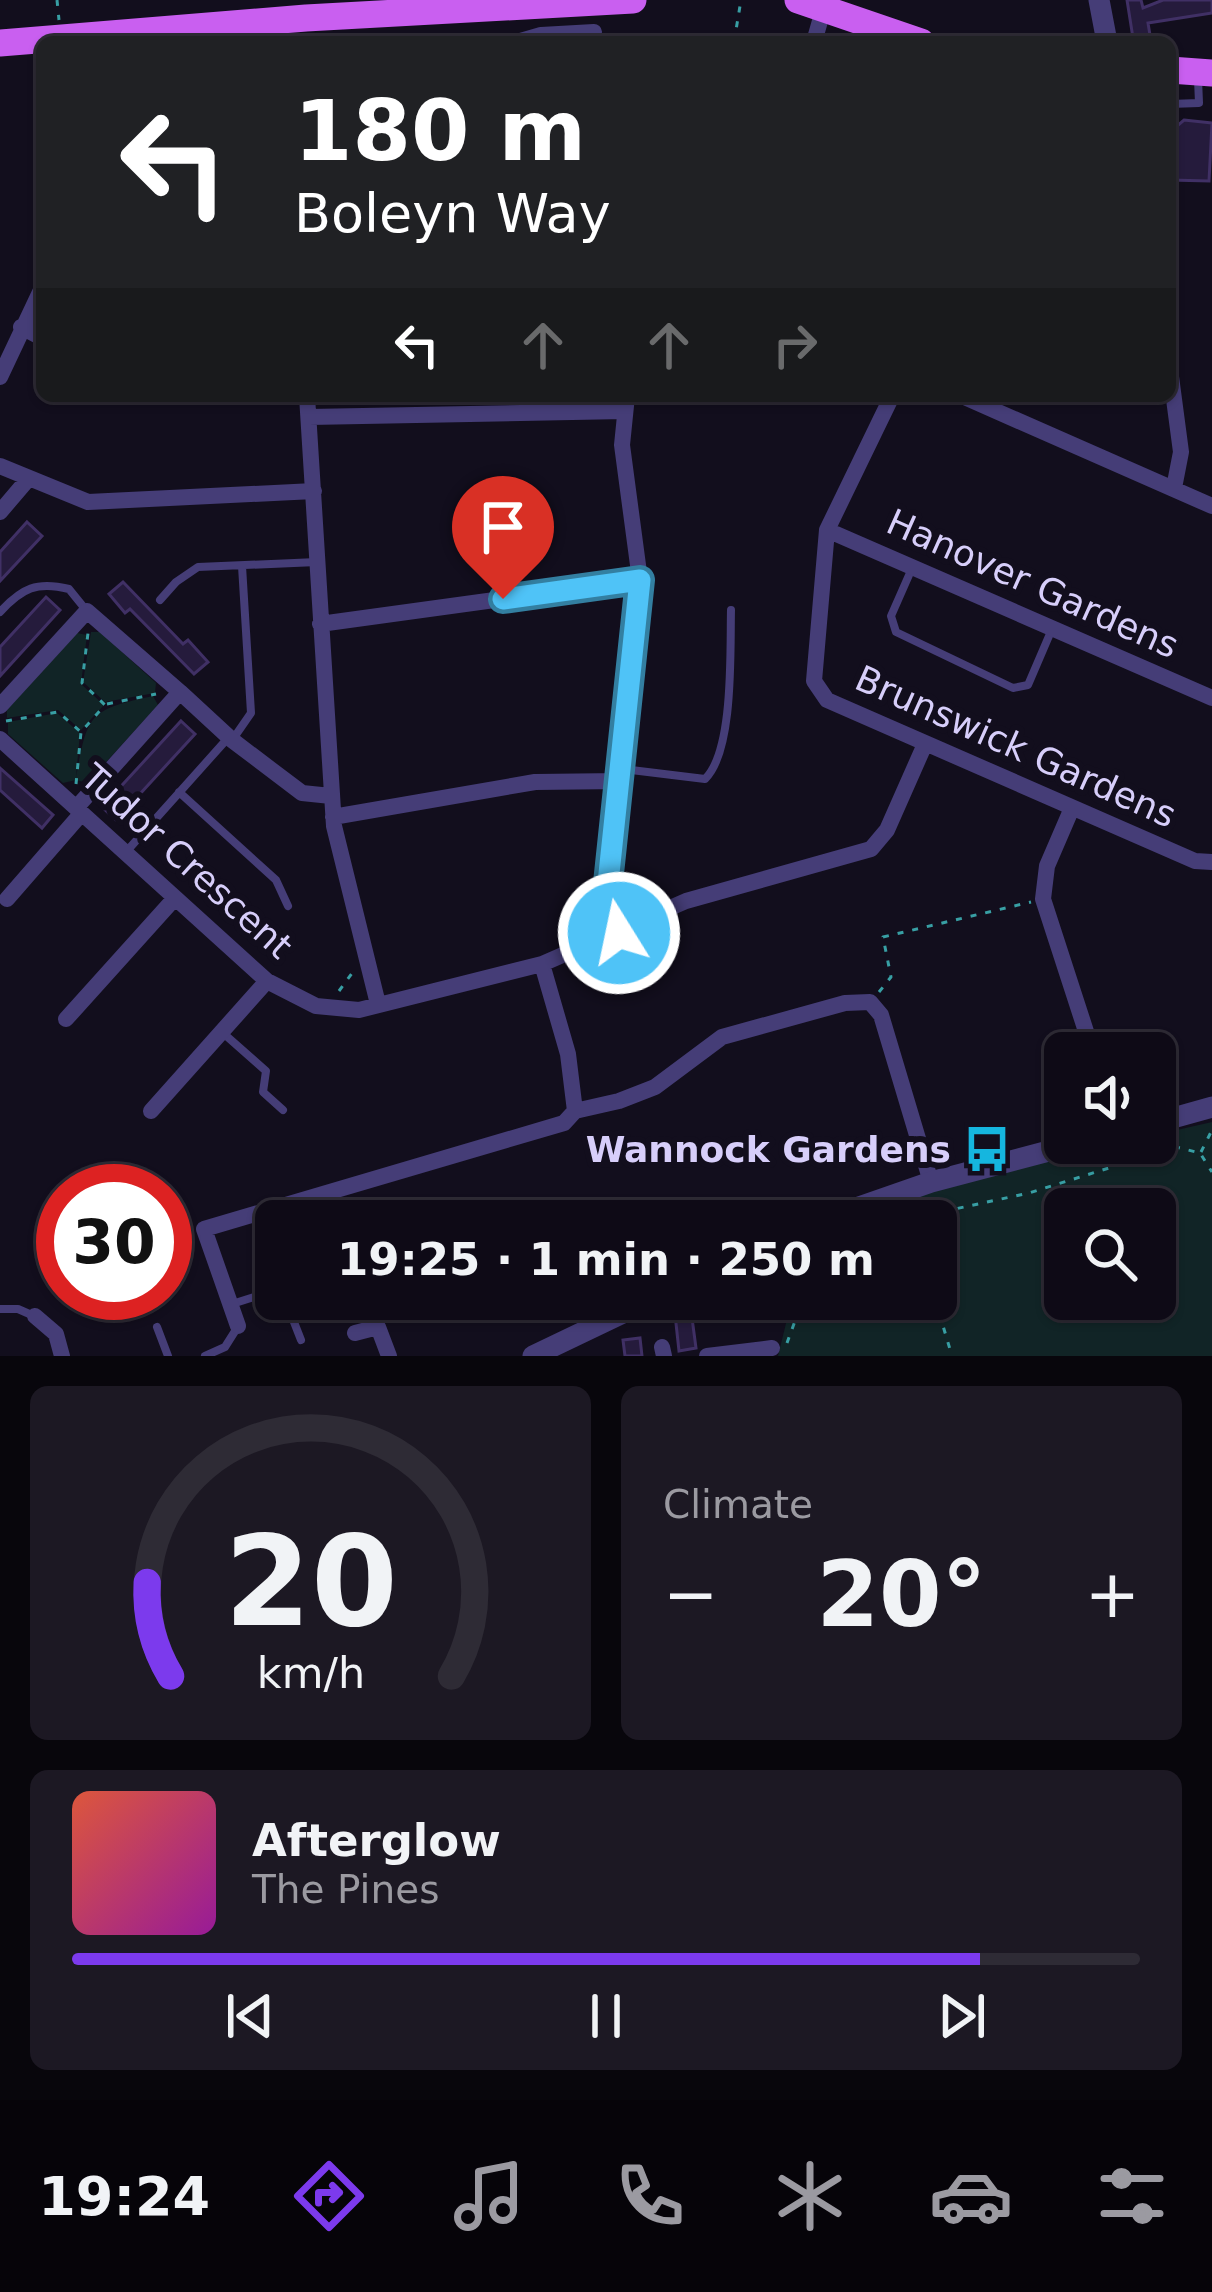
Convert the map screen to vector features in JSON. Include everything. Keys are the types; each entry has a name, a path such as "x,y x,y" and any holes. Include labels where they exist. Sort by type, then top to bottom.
{"main road":[{"path":"132,36 295,20 353,8 617,1"},
{"path":"828,5 906,36"},
{"path":"0,43 36,41"}],"street":[{"path":"1099,0 1106,36"},
{"path":"597,36 602,12 617,1"},
{"path":"816,36 828,5"},
{"path":"538,36 569,36"},
{"path":"0,377 36,299"},
{"path":"21,327 36,335"},
{"path":"308,402 333,817 379,1004"},
{"name":"Brunswick Gardens","path":"889,402 827,530 814,681 827,700 1195,861 1212,862"},
{"path":"990,402 1212,506"},
{"path":"1174,402 1180,452 1174,488"},
{"path":"309,417 626,404 622,446 640,580 606,902 619,933"},
{"path":"0,466 88,502 314,491"},
{"path":"0,512 28,478"},
{"name":"Hanover Gardens","path":"827,530 1212,698"},
{"path":"320,624 640,580"},
{"path":"4,722 87,611 302,794 331,796"},
{"path":"7,899 180,692"},
{"name":"Tudor Crescent","path":"4,722 79,811 268,981 304,1001 359,1010 542,964 686,902 871,849 887,830 925,744"},
{"path":"333,817 535,782 621,775"},
{"path":"1072,808 1047,866 1043,899 1086,1032"},
{"path":"66,1019 175,898"},
{"path":"542,964 568,1054 575,1111"},
{"path":"151,1111 268,981"},
{"path":"238,1326 204,1229 564,1123 575,1111 656,1087 722,1037 802,1013 870,1002 881,1015 932,1182"},
{"path":"1176,1117 1212,1107"},
{"path":"880,1200 1044,1152"},
{"path":"35,1316 56,1334 62,1356"},
{"path":"534,1356 609,1320"},
{"path":"355,1333 379,1327 388,1356"},
{"path":"718,1348 778,1350"}],"lane":[{"path":"1176,104 1198,103 1193,72"},
{"path":"160,600 198,567 317,562"},
{"path":"125,853 251,713 242,566"},
{"path":"914,566 891,616 896,632 1013,688 1028,685 1053,627"},
{"path":"0,612 20,592 35,585 69,589 87,611"},
{"path":"621,775 705,779 716,768 729,676 731,610"},
{"path":"179,792 276,880 288,906"},
{"path":"222,1032 266,1071 263,1092 283,1110"},
{"path":"230,1305 255,1297"},
{"path":"0,1309 35,1316"},
{"path":"293,1320 301,1340"},
{"path":"205,1356 225,1347 238,1326"},
{"path":"157,1327 168,1356"}],"path":[{"path":"735,36 742,0"},
{"path":"89,632 82,683 105,705"},
{"path":"76,784 81,732 105,705 158,694"},
{"path":"4,722 58,712 81,732"},
{"path":"62,784 88,784"},
{"path":"870,1002 891,977 883,937 1043,899"},
{"path":"329,1007 358,966 368,963"},
{"path":"1200,1154 1212,1130"},
{"path":"957,1209 1029,1193 1176,1147 1200,1154 1212,1172"},
{"path":"778,1350 792,1320"},
{"path":"941,1320 952,1356"}],"green space":[{"path":"91,632 100,632 156,683 155,693 105,702 83,682"},
{"path":"77,633 87,635 81,684 104,705 81,730 58,710 7,718 7,710"},
{"path":"153,696 158,705 87,783 63,783 8,734 8,722 57,713 80,733 76,777 88,727 95,718 115,706"},
{"path":"1212,1122 1212,1356 778,1356 787,1320 957,1320 957,1200 894,1200 1044,1161 1176,1164 1176,1130"}],"building":[{"path":"1127,0 1141,0 1143,8 1163,0 1212,0 1212,13 1148,23 1150,35 1133,36"},
{"path":"1184,120 1212,123 1209,181 1176,180 1176,127"},
{"path":"27,522 42,536 0,581 0,552"},
{"path":"123,582 183,644 188,640 208,662 194,674 130,609 125,613 109,594"},
{"path":"46,597 60,610 0,676 0,647"},
{"path":"181,721 195,734 116,820 102,807"},
{"path":"0,768 53,815 42,828 0,790"},
{"path":"676,1320 692,1320 696,1348 679,1351"},
{"path":"640,1338 642,1356 625,1356 623,1340"}],"place":[{"name":"Wannock Gardens","path":"987,1149"}],"route":[{"path":"503,599 640,580 606,902 619,933"}]}
